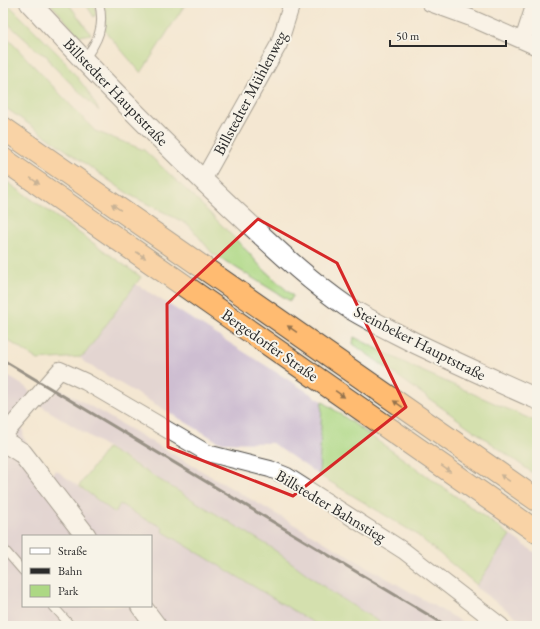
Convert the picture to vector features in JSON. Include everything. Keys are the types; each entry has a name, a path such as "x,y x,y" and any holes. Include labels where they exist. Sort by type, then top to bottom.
{"highway":[{"name":"Bergedorfer Straße","path":"3,128 537,500"},
{"name":"Bergedorfer Straße","path":"3,159 537,532"}],"street":[{"name":"Billstedter Hauptstraße","path":"30,3 83,60 203,180"},
{"name":"Billstedter Mühlenweg","path":"203,180 279,44 292,3"},
{"path":"430,3 471,18 537,47"},
{"path":"523,40 535,3"},
{"name":"Steinbeker Hauptstraße","path":"203,180 289,261 346,306 376,324 465,367 537,399"},
{"name":"Billstedter Bahnstieg","path":"5,431 60,370 86,382 207,453 270,469 288,476 404,551 501,626"},
{"path":"5,431 85,535"},
{"path":"142,607 156,626"}],"lane":[{"path":"83,60 100,34 101,10 99,3"},
{"path":"3,548 22,570"},
{"path":"54,607 70,626"}],"highlighted area":[{"path":"258,219 337,263 406,407 293,496 168,447 167,304"}],"shaded area":[{"path":"136,284 322,401 319,475 272,443 219,442 84,362 80,357 85,354"},
{"path":"3,373 27,388 38,404 22,425 24,439 52,475 56,470 115,513 119,504 143,518 164,527 162,531 319,626 3,626"},
{"path":"59,388 469,626 386,626 334,594 269,546 38,404 48,393 52,396"},
{"path":"510,535 537,554 537,626 529,626 475,587"}],"green space":[{"path":"3,3 7,3 61,57 87,90 99,111 51,64 47,56 39,52 3,19"},
{"path":"50,3 68,3 91,34 79,36"},
{"path":"85,3 94,3 96,14 94,17"},
{"path":"104,3 186,3 141,73 105,31 106,15"},
{"path":"3,34 95,131 144,150 200,203 261,267 293,296 290,301 212,253 189,225 130,195 3,106"},
{"path":"3,179 141,277 85,354 80,357 38,360 3,337"},
{"path":"354,337 415,368 537,422 537,476 353,344"},
{"path":"322,401 510,535 477,585 416,534 319,475"},
{"path":"107,448 269,546 334,594 386,626 319,626 162,531 163,527 143,518 120,504 115,513 79,486"}],"railway":[{"path":"3,360 447,626"}]}
